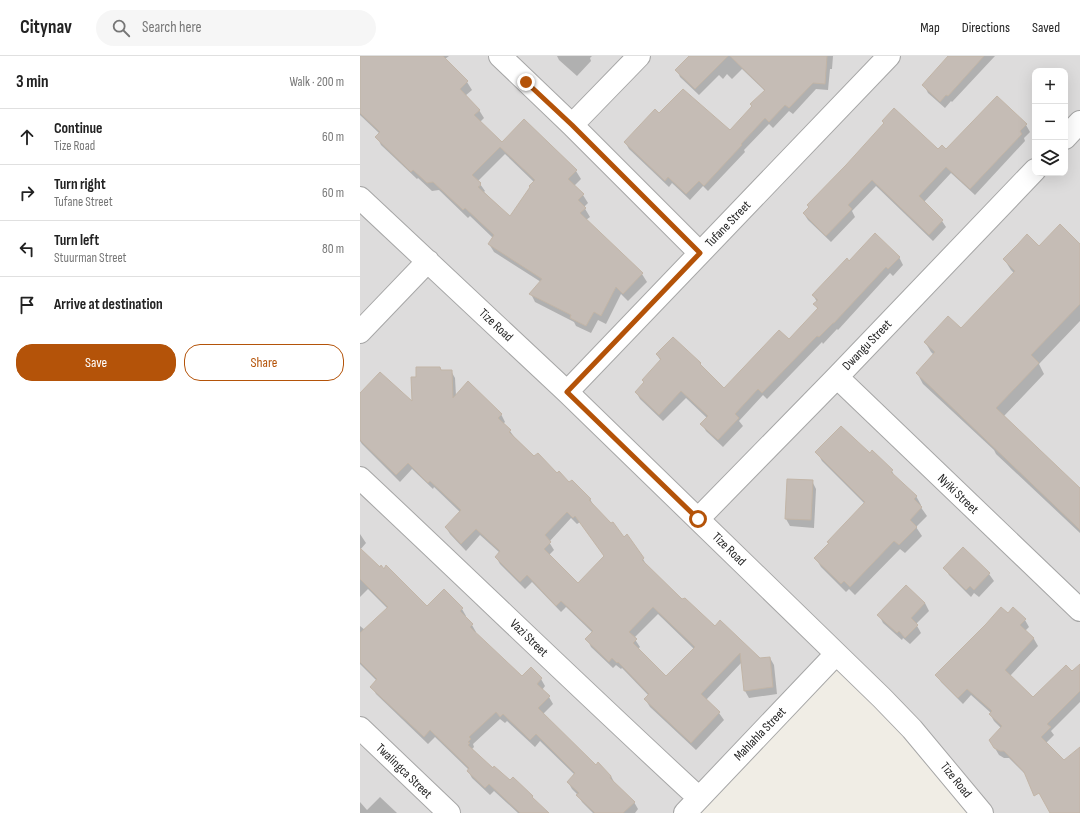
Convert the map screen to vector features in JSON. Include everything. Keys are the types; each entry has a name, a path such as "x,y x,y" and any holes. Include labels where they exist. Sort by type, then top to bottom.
{"street":[{"path":"500,56 572,125 700,253"},
{"path":"572,125 639,56"},
{"name":"Tufane Street","path":"567,392 889,56"},
{"path":"1068,135 1080,122"},
{"name":"Dwangu Street","path":"698,519 837,377 1032,173"},
{"name":"Tize Road","path":"360,198 567,392 882,698 912,729 982,813"},
{"path":"360,332 428,261"},
{"name":"Nyiki Street","path":"837,377 1080,610"},
{"name":"Vazi Street","path":"360,478 607,713 692,806"},
{"name":"Mahlahla Street","path":"692,806 836,654"},
{"name":"Twalingca Street","path":"360,728 449,813"}],"shaded area":[{"path":"360,56 1080,56 1080,813 982,813 836,654 685,813 360,813"}],"building":[{"path":"360,56 443,56 468,81 460,89 480,110 474,115 502,142 524,119 577,170 568,179 584,194 578,200 586,208 580,213 643,273 623,294 616,287 601,316 594,312 586,326 570,318 571,315 529,294 542,279 488,244 494,235 465,208 463,210 433,182 427,183 413,170 411,172 375,137 380,132 360,113","holes":["500,147 535,180 529,186 530,187 510,216 478,187 481,183 472,175"]},
{"path":"689,56 728,56 695,89 675,70"},
{"path":"730,56 827,56 825,84 813,83 789,108 785,105 769,122 765,118 704,186 699,181 686,194 668,177 665,181 624,142 655,109 659,113 683,89 730,130 752,106 750,104 765,90"},
{"path":"948,56 984,56 948,96 946,95 940,102 922,85"},
{"path":"997,96 1027,124 1020,131 1022,134 970,189 946,167 919,196 943,220 929,235 872,180 848,205 852,209 826,236 803,213 809,207 807,205 884,123 882,121 894,108 938,149 942,145 946,149"},
{"path":"1060,224 1080,244 1080,304 1031,355 1039,363 996,408 1080,488 1080,530 916,373 935,352 924,342 948,316 961,328 1015,271 1003,259 1027,234 1039,246"},
{"path":"875,233 900,257 888,269 886,267 834,323 819,337 817,336 762,393 758,389 735,414 739,418 718,440 700,424 708,416 681,391 659,415 635,392 644,382 642,380 661,359 656,354 673,337 701,363 700,364 724,388 779,330 789,339 818,308 813,304 818,300 812,295 847,258 849,261"},
{"path":"416,367 440,367 441,370 452,370 453,398 468,381 502,414 498,418 511,430 509,432 534,456 538,453 557,473 559,471 569,482 572,480 591,499 589,500 611,523 613,522 624,537 627,534 644,558 642,560 682,599 685,598 715,626 720,620 760,658 770,657 773,687 744,691 740,653 701,694 720,712 691,743 644,699 649,694 618,662 617,663 612,658 609,662 585,639 593,631 561,601 556,606 527,575 520,582 495,557 500,551 476,529 461,544 445,527 461,510 430,481 428,483 408,463 396,475 360,440 360,393 380,372 412,401 411,377 416,377","holes":["567,512 573,518 575,516 604,556 578,583 544,549 551,542 545,535","653,607 695,647 666,676 633,643 637,639 629,632"]},
{"path":"841,426 870,453 872,450 893,470 891,472 917,496 914,499 922,507 910,520 917,527 899,545 894,541 850,587 844,581 841,584 814,558 865,502 815,452"},
{"path":"787,479 813,480 811,520 785,519"},
{"path":"963,547 990,573 974,590 970,586 966,590 943,568"},
{"path":"360,548 380,567 381,565 384,569 386,565 427,606 444,589 463,608 460,611 473,624 470,627 522,676 531,667 542,678 537,684 550,696 538,708 596,765 598,762 611,776 610,778 635,802 623,813 595,813 576,795 579,793 567,782 575,773 536,734 530,740 503,714 500,717 496,712 469,737 471,739 468,742 470,743 468,745 493,768 494,766 510,780 513,777 549,813 520,813 489,784 485,788 467,771 469,768 430,730 424,737 370,687 377,679 360,662 360,633 388,607 360,579"},
{"path":"906,585 925,603 911,618 918,625 905,638 899,631 897,633 877,615"},
{"path":"1001,607 1008,613 1013,607 1026,619 1020,625 1034,638 1005,670 1033,697 1066,665 1072,671 1080,664 1080,691 1047,724 1051,727 1041,737 1064,760 1080,747 1080,813 1050,813 1039,793 1034,796 1024,772 1004,751 994,748 989,740 1002,726 989,714 992,711 967,689 958,698 935,675"}],"route":[{"path":"526,82 572,125 700,253 567,392 698,519"}]}
